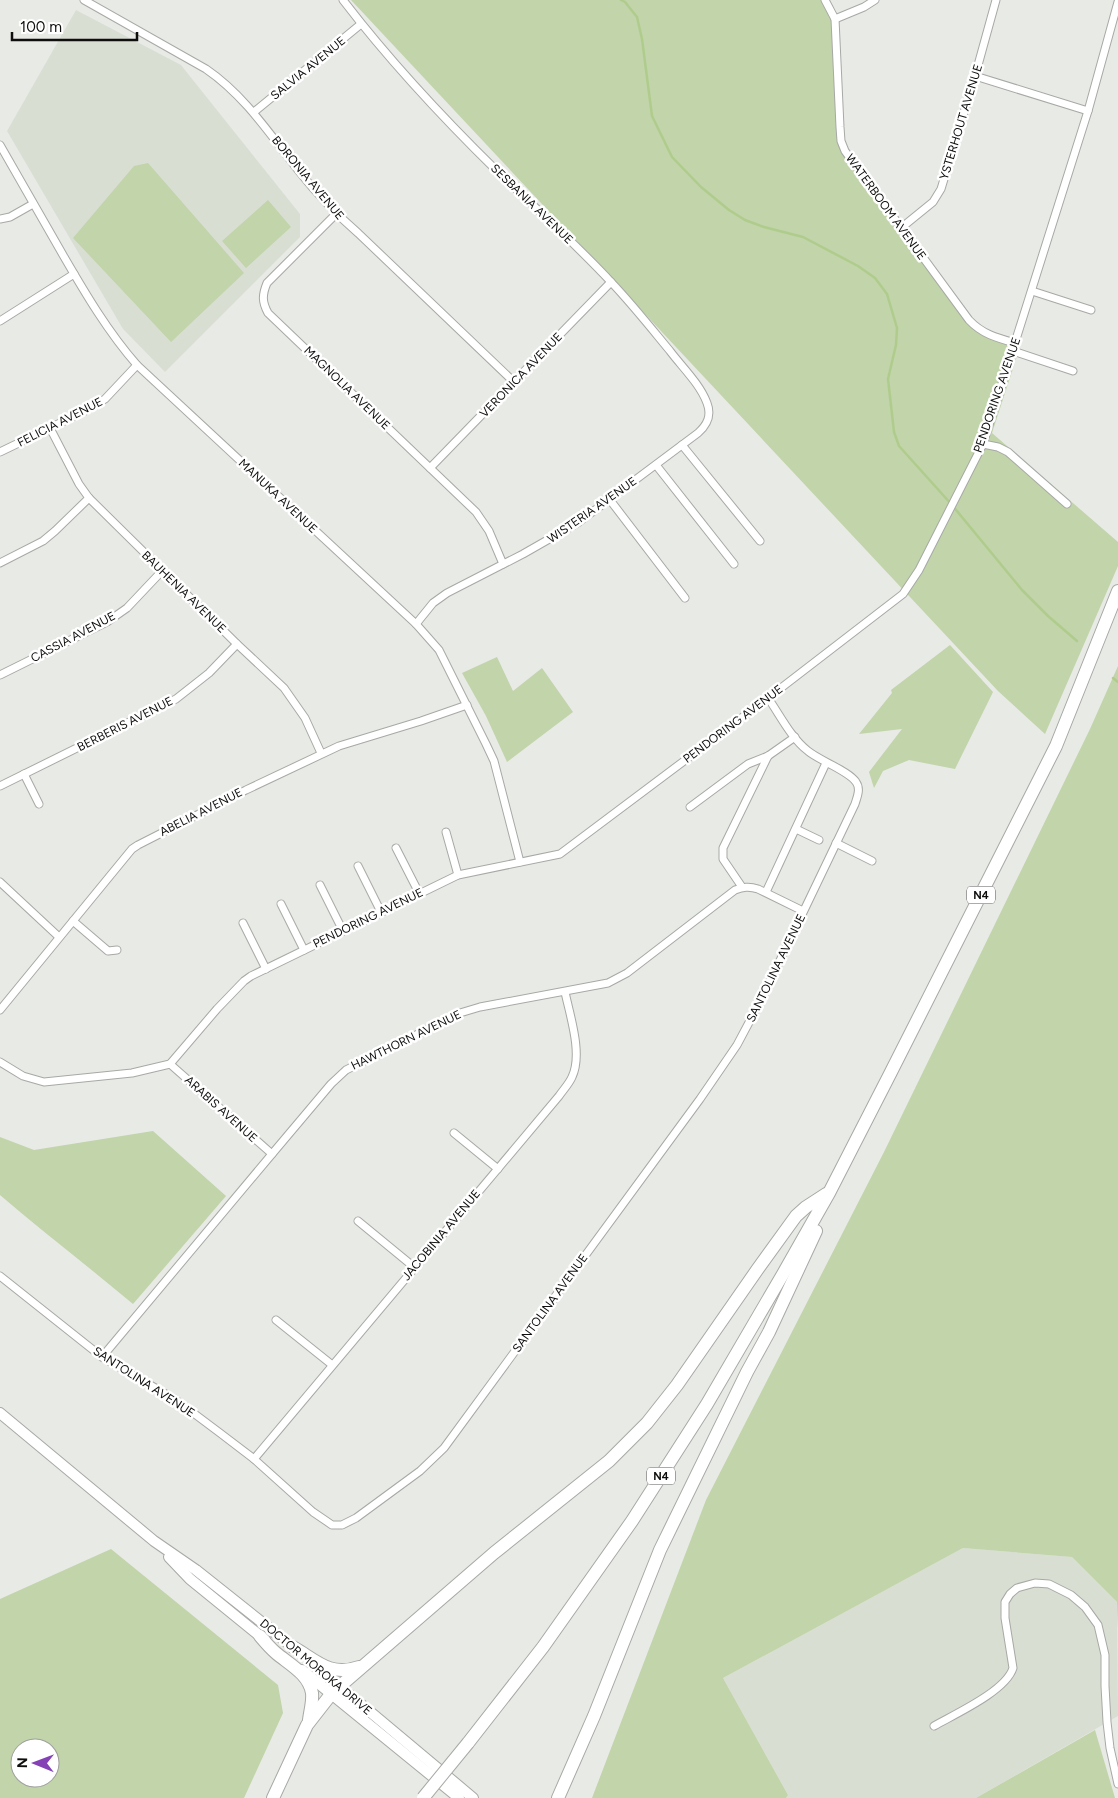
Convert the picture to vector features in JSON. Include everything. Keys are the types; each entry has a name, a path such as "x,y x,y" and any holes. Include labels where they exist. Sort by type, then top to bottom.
{"highway":[{"name":"N4","path":"423,1798 544,1647 632,1521 707,1404 758,1319 828,1193 1056,746 1118,591"},
{"path":"273,1798 308,1725 336,1690 361,1666 494,1553 609,1461 646,1424 677,1385 796,1216 828,1193"},
{"path":"558,1798 594,1716 660,1550 788,1292 822,1218 828,1193"},
{"path":"260,1636 274,1652 308,1681 312,1692 312,1704 308,1725"},
{"path":"293,1647 329,1670 347,1671 361,1666"}],"main road":[{"name":"DOCTOR MOROKA DRIVE","path":"0,1413 154,1541 196,1570 293,1647 336,1690 458,1798"},
{"name":"DOCTOR MOROKA DRIVE","path":"154,1541 190,1579 260,1636 336,1690 473,1798"}],"street":[{"name":"BORONIA AVENUE","path":"84,0 222,80 254,112 300,172 336,214 514,382"},
{"name":"SESBANIA AVENUE","path":"343,0 437,108 611,282 698,387 707,403 710,415"},
{"name":"WATERBOOM AVENUE","path":"825,0 835,19 841,141 845,151 980,331 1015,343"},
{"path":"835,19 864,7 875,0"},
{"name":"YSTERHOUT AVENUE","path":"901,228 937,198 975,76 996,0"},
{"name":"PENDORING AVENUE","path":"170,1064 217,1009 244,981 266,969 458,875 560,854 903,594 919,570 983,444 1088,111 1118,2"},
{"name":"SALVIA AVENUE","path":"254,112 362,24"},
{"path":"975,76 1088,111"},
{"name":"MANUKA AVENUE","path":"0,146 108,329 137,366 416,624 439,650 494,761 520,862"},
{"path":"0,220 33,204"},
{"name":"MAGNOLIA AVENUE","path":"336,214 267,283 264,291 264,305 268,313 476,512 489,531 503,564"},
{"path":"0,321 74,274"},
{"name":"VERONICA AVENUE","path":"430,468 611,282"},
{"path":"1032,291 1091,310"},
{"path":"1013,351 1073,371"},
{"name":"FELICIA AVENUE","path":"0,452 105,399 137,366"},
{"name":"WISTERIA AVENUE","path":"416,624 433,604 447,593 557,536 610,500 701,431 708,422 710,415"},
{"name":"BAUHENIA AVENUE","path":"50,428 78,484 88,498 237,644 272,675 297,704 321,753"},
{"path":"983,444 998,447 1008,452 1067,504"},
{"path":"682,445 760,541"},
{"path":"656,465 734,564"},
{"path":"0,563 43,541 88,498"},
{"path":"610,500 684,598"},
{"name":"CASSIA AVENUE","path":"0,676 107,622 127,608 162,571"},
{"name":"BERBERIS AVENUE","path":"0,786 176,699 209,673 237,644"},
{"name":"SANTOLINA AVENUE","path":"0,1276 102,1358 176,1400 254,1459 313,1512 332,1524 342,1525 356,1518 432,1460 444,1448 700,1099 737,1045 762,998 858,796 858,785 853,778 803,747 768,698"},
{"name":"ABELIA AVENUE","path":"0,1010 132,849 138,845 321,753 467,705"},
{"path":"690,807 748,764 768,756 795,737"},
{"path":"768,756 723,848 723,859 742,887 750,886 766,892 804,911"},
{"path":"766,892 826,763"},
{"path":"24,774 38,804"},
{"path":"796,829 819,840"},
{"path":"446,832 458,875"},
{"path":"836,843 872,861"},
{"path":"396,848 419,894"},
{"path":"358,866 381,912"},
{"path":"0,882 59,937"},
{"path":"320,885 343,931"},
{"name":"HAWTHORN AVENUE","path":"102,1358 337,1077 354,1065 460,1013 480,1007 608,983 619,978 735,890 742,887"},
{"path":"281,904 304,950"},
{"path":"73,920 108,951 117,950"},
{"path":"243,923 266,969"},
{"name":"JACOBINIA AVENUE","path":"254,1459 331,1364 498,1169 572,1078 576,1055 565,992"},
{"path":"0,1062 15,1072 44,1082 132,1073 170,1064"},
{"name":"ARABIS AVENUE","path":"170,1064 272,1154"},
{"path":"454,1133 498,1169"},
{"path":"358,1221 414,1267"},
{"path":"276,1320 331,1364"},
{"path":"934,1726 991,1693 1011,1674 1013,1668 1005,1602 1017,1588 1035,1583 1048,1584 1071,1595 1086,1607 1098,1625 1105,1655 1104,1686 1110,1748 1118,1784"}],"shaded area":[{"path":"76,10 181,65 300,214 300,237 165,372 123,329 7,131"},
{"path":"963,1548 1072,1557 1117,1602 1118,1716 976,1798 786,1798 788,1795 723,1678"}],"green space":[{"path":"351,0 824,0 837,15 843,145 978,327 1022,341 992,433 1118,542 1118,566 1045,734 998,691"},
{"path":"148,163 244,273 171,342 73,238 134,166"},
{"path":"268,200 291,227 246,268 222,241"},
{"path":"950,645 993,692 955,769 909,760 883,771 874,788 869,772 902,729 859,734 892,693 891,690"},
{"path":"497,657 513,691 542,668 573,712 507,762 486,716 462,673"},
{"path":"1118,666 1118,1629 1117,1602 1072,1557 963,1548 723,1678 788,1795 786,1798 592,1798 706,1500 884,1152 1090,729"},
{"path":"153,1131 226,1196 133,1304 0,1195 0,1137 34,1150"},
{"path":"111,1549 278,1685 283,1713 244,1798 0,1798 0,1599"},
{"path":"1095,1730 1115,1798 976,1798"}],"waterway":[{"path":"621,0 625,2 637,17 642,39 652,116 672,157 701,187 729,210 745,220 803,237 858,266 875,278 887,294 897,328 896,345 888,379 894,432 899,446 952,505 1022,590 1077,641"},
{"path":"1113,678 1118,682"}]}
